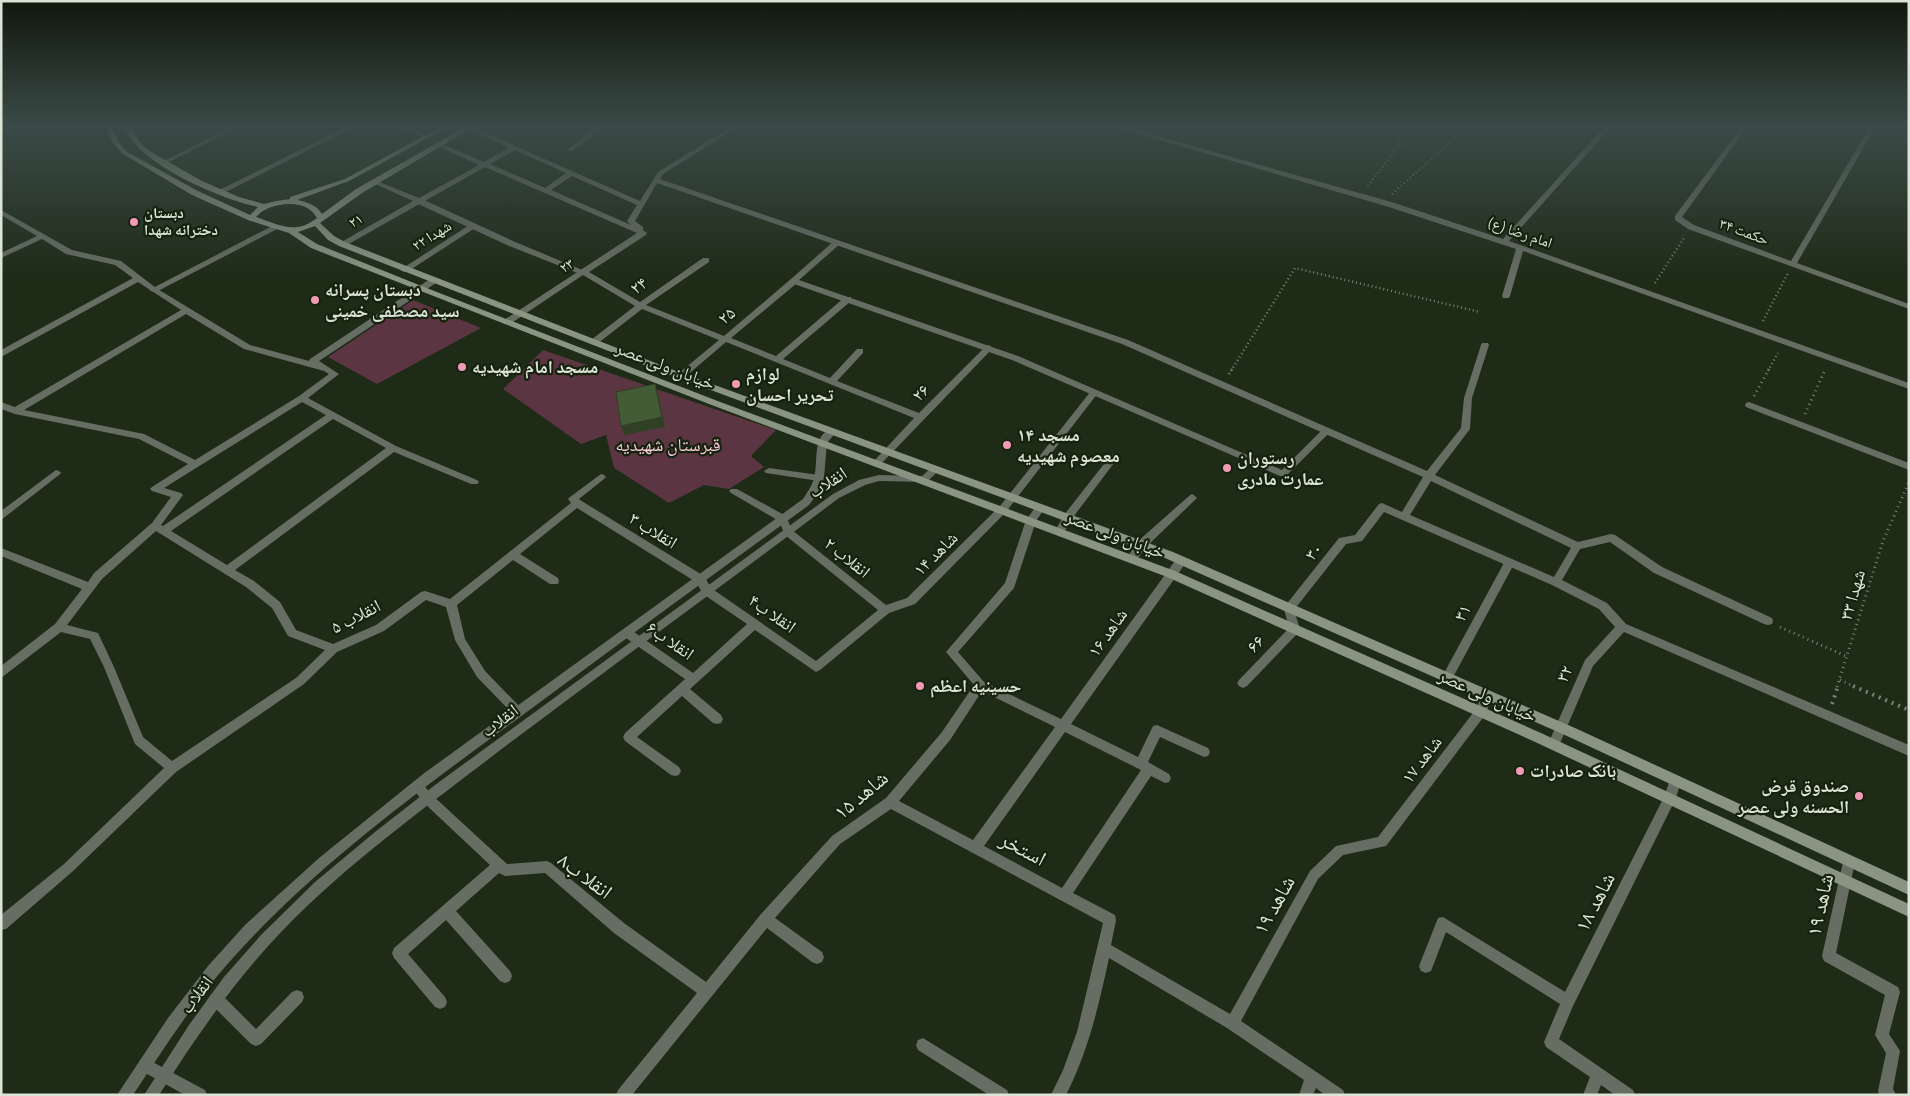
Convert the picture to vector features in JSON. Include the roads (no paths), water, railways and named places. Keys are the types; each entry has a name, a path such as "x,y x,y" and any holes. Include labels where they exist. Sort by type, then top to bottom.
{"main road":[{"path":"167,177 195,193 252,218 292,231 302,230 319,220 384,177"},
{"path":"190,177 218,192 254,205 266,207"},
{"path":"340,190 362,177"},
{"path":"252,218 254,214 266,207 286,201 340,190 359,192"},
{"name":"خیابان ولی عصر","path":"286,201 314,206 319,211 319,220 331,238 404,270 1182,561 1560,728 1909,890"},
{"name":"خیابان ولی عصر","path":"292,231 314,246 421,289 1171,574 1554,744 1909,911"}],"street":[{"path":"218,192 248,177"},
{"name":"۲۱","path":"342,244 461,177"},
{"path":"512,177 643,233"},
{"path":"545,191 566,177"},
{"path":"581,177 641,204"},
{"path":"643,233 631,221 658,177"},
{"name":"امام رضا (ع)","path":"1294,177 1382,202 1504,242 1909,386"},
{"path":"1504,242 1563,177"},
{"name":"حکمت ۳۴","path":"1708,177 1678,218 1691,227 1909,307"},
{"path":"1793,264 1843,177"},
{"path":"656,180 1125,342 1429,476 1578,546 1611,538 1658,570 1768,621"},
{"path":"375,182 583,272 640,305 920,417"},
{"path":"1,212 70,252 118,263 153,290 247,347 326,369"},
{"name":"شهدا ۲۲","path":"404,270 474,226"},
{"path":"153,290 277,227"},
{"name":"۲۳","path":"507,322 643,233"},
{"path":"1,256 43,236"},
{"name":"۲۵","path":"682,375 794,281 837,242"},
{"path":"1506,296 1520,248"},
{"name":"۲۴","path":"594,342 640,305 706,260"},
{"path":"1,354 138,279"},
{"path":"159,529 178,496 156,489 302,398 335,374 312,361 434,281"},
{"path":"794,281 990,348 1283,474 1326,430"},
{"path":"777,360 848,299"},
{"path":"15,411 187,310"},
{"path":"1485,345 1468,398 1464,429 1429,476 1404,517 1509,564 1556,582 1603,606 1622,627 1909,751"},
{"name":"۲۶","path":"877,463 920,417 990,348"},
{"path":"831,382 860,350"},
{"name":"شاهد ۱۴","path":"884,610 911,601 1003,509 1094,393"},
{"path":"302,398 393,448 474,482"},
{"path":"1749,405 1909,467"},
{"path":"2,406 15,411 141,436 196,464"},
{"path":"1,674 59,626 98,576 159,529 332,415"},
{"path":"822,442 832,431"},
{"name":"انقلاب","path":"124,1095 182,1009 226,955 265,913 339,848 417,786 806,502 819,478 822,442"},
{"path":"227,570 393,448"},
{"path":"1060,531 1067,518 1114,457"},
{"path":"924,480 935,469"},
{"path":"769,471 819,478"},
{"path":"1,516 56,474"},
{"path":"518,712 481,674 460,640 452,604 577,503 573,499 602,477"},
{"name":"انقلاب","path":"151,1095 191,1032 241,966 290,916 373,841 427,798 836,496 862,482 879,478 924,480"},
{"path":"734,490 782,520 788,532"},
{"path":"1132,558 1141,545 1192,498"},
{"name":"انقلاب ۳","path":"577,503 700,579 707,591"},
{"path":"1040,508 1031,520 1010,585 951,652 980,685 1145,766 1165,778"},
{"name":"۳۰","path":"1289,609 1343,541 1358,538 1382,508 1404,517"},
{"name":"انقلاب ۵","path":"159,529 227,570 276,605 292,633 333,649 380,628 425,595 452,604"},
{"name":"انقلاب ۲","path":"788,532 884,610"},
{"path":"1556,582 1578,546"},
{"path":"1,552 89,586"},
{"path":"512,554 554,581"},
{"name":"شاهد ۱۶","path":"975,848 1182,561"},
{"name":"۳۱","path":"1448,678 1509,564"},
{"name":"انقلا ب۴","path":"707,591 816,667 884,610"},
{"path":"1289,609 1295,629"},
{"path":"675,772 629,737 755,623"},
{"path":"59,626 94,636 109,666 139,740 172,768"},
{"name":"۳۲","path":"1554,744 1589,663 1622,627"},
{"name":"۶۶","path":"1243,683 1295,629"},
{"name":"انقلا ب۶","path":"627,633 693,679"},
{"path":"1,924 68,868 172,768 300,681 333,649"},
{"name":"شاهد ۱۵","path":"623,1095 766,919 836,840 890,802 946,736 980,685"},
{"path":"682,689 717,719"},
{"name":"شاهد ۱۷","path":"1382,842 1481,712 1487,696"},
{"path":"1064,896 1145,766 1157,730 1204,752"},
{"name":"شاهد ۱۸","path":"1598,1074 1551,1042 1568,1001 1670,798 1675,781"},
{"path":"417,786 427,798 499,865 399,953 440,1002"},
{"name":"استخر","path":"890,802 1110,920 1095,990 1072,1072 1058,1095"},
{"name":"شاهد ۱۹","path":"1232,1023 1314,875 1340,850 1382,842"},
{"name":"شاهد ۱۹","path":"1849,862 1829,956 1893,992 1882,1035 1893,1051 1885,1091 1889,1095"},
{"name":"انقلا ب۸","path":"499,865 505,870 547,867 619,928 708,992"},
{"path":"447,911 505,976"},
{"path":"766,919 817,957"},
{"path":"1426,966 1443,923 1568,1001"},
{"path":"1104,948 1232,1023 1338,1095"},
{"path":"216,999 256,1039 297,998"},
{"path":"923,1045 1002,1095"},
{"path":"144,1065 164,1074 200,1095"},
{"path":"1590,1095 1598,1074 1628,1095"},
{"path":"1306,1095 1312,1078"}],"place":[{"name":"دبستان دخترانه شهدا","path":"134,222"},
{"name":"دبستان پسرانه سید مصطفی خمینی","path":"315,300"},
{"name":"مسجد امام شهیدیه","path":"462,367"},
{"name":"لوازم تحریر احسان","path":"736,384"},
{"name":"مسجد ۱۴ معصوم شهیدیه","path":"1007,445"},
{"name":"رستوران عمارت مادری","path":"1227,468"},
{"name":"حسینیه اعظم","path":"920,686"},
{"name":"بانک صادرات","path":"1520,771"},
{"name":"صندوق قرض الحسنه ولی عصر","path":"1859,796"}],"park label":[{"name":"قبرستان شهیدیه","path":"668,445"}]}
